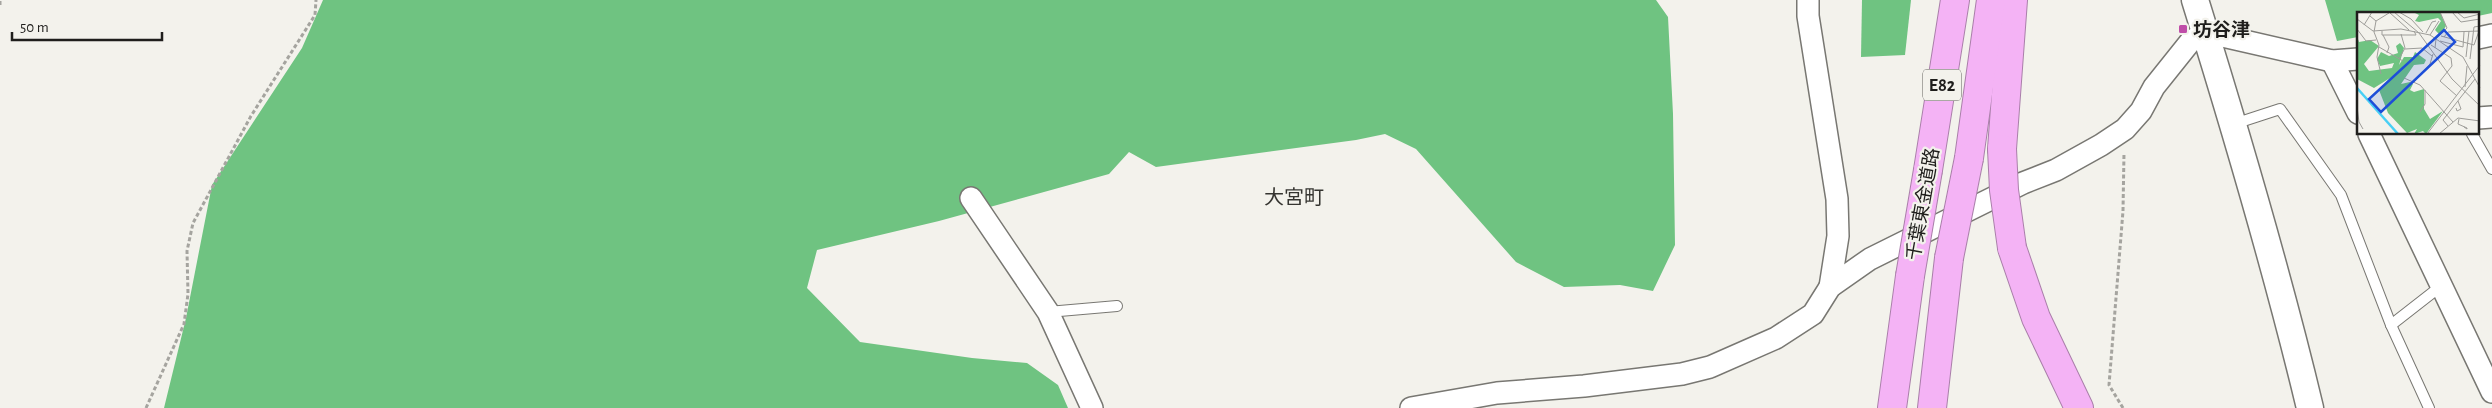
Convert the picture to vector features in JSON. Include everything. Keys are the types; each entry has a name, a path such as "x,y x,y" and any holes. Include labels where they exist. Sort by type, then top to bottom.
{"highway":[{"name":"千葉東金道路","path":"1892,408 1910,276 1955,0"},
{"name":"千葉東金道路","path":"1932,408 1949,258 1969,158 1991,0"},
{"path":"2013,0 2002,149 2004,190 2012,248 2036,318 2079,408"}],"street":[{"path":"1808,0 1808,16 1837,199 1838,236 1830,287"},
{"path":"2195,0 2234,124 2282,290 2310,408"},
{"path":"1411,408 1497,393 1584,386 1682,374 1710,367 1776,338 1813,314 1830,287 1870,259 2023,183 2056,170 2125,129 2190,42 2205,32 2332,61 2357,59"},
{"path":"2332,61 2357,111"},
{"path":"2375,135 2441,286 2492,392"},
{"path":"971,198 1048,312 1092,408"}],"lane":[{"path":"2234,124 2280,110 2341,195 2391,325 2429,408"},
{"path":"2473,135 2492,169"},
{"path":"2391,325 2441,286"},
{"path":"1048,312 1117,306"}],"path":[{"path":"0,0 0,5"},
{"path":"146,408 184,324 188,294 187,251 193,223 251,116 315,15 316,0"},
{"path":"2123,408 2109,385 2123,211 2125,129"}],"green space":[{"path":"323,0 1656,0 1668,17 1673,114 1675,245 1653,291 1620,285 1564,287 1516,262 1416,149 1385,134 1356,140 1156,167 1129,152 1109,174 939,221 817,250 807,288 860,342 972,358 1027,363 1058,385 1068,408 164,408 186,318 212,185 302,48"},
{"path":"1862,0 1911,0 1905,55 1861,57"},
{"path":"2325,0 2492,0 2492,13 2480,16 2480,12 2357,12 2357,37 2337,41"}],"place":[{"name":"坊谷津","path":"2183,29"}],"district":[{"name":"大宮町","path":"1294,197"}]}
